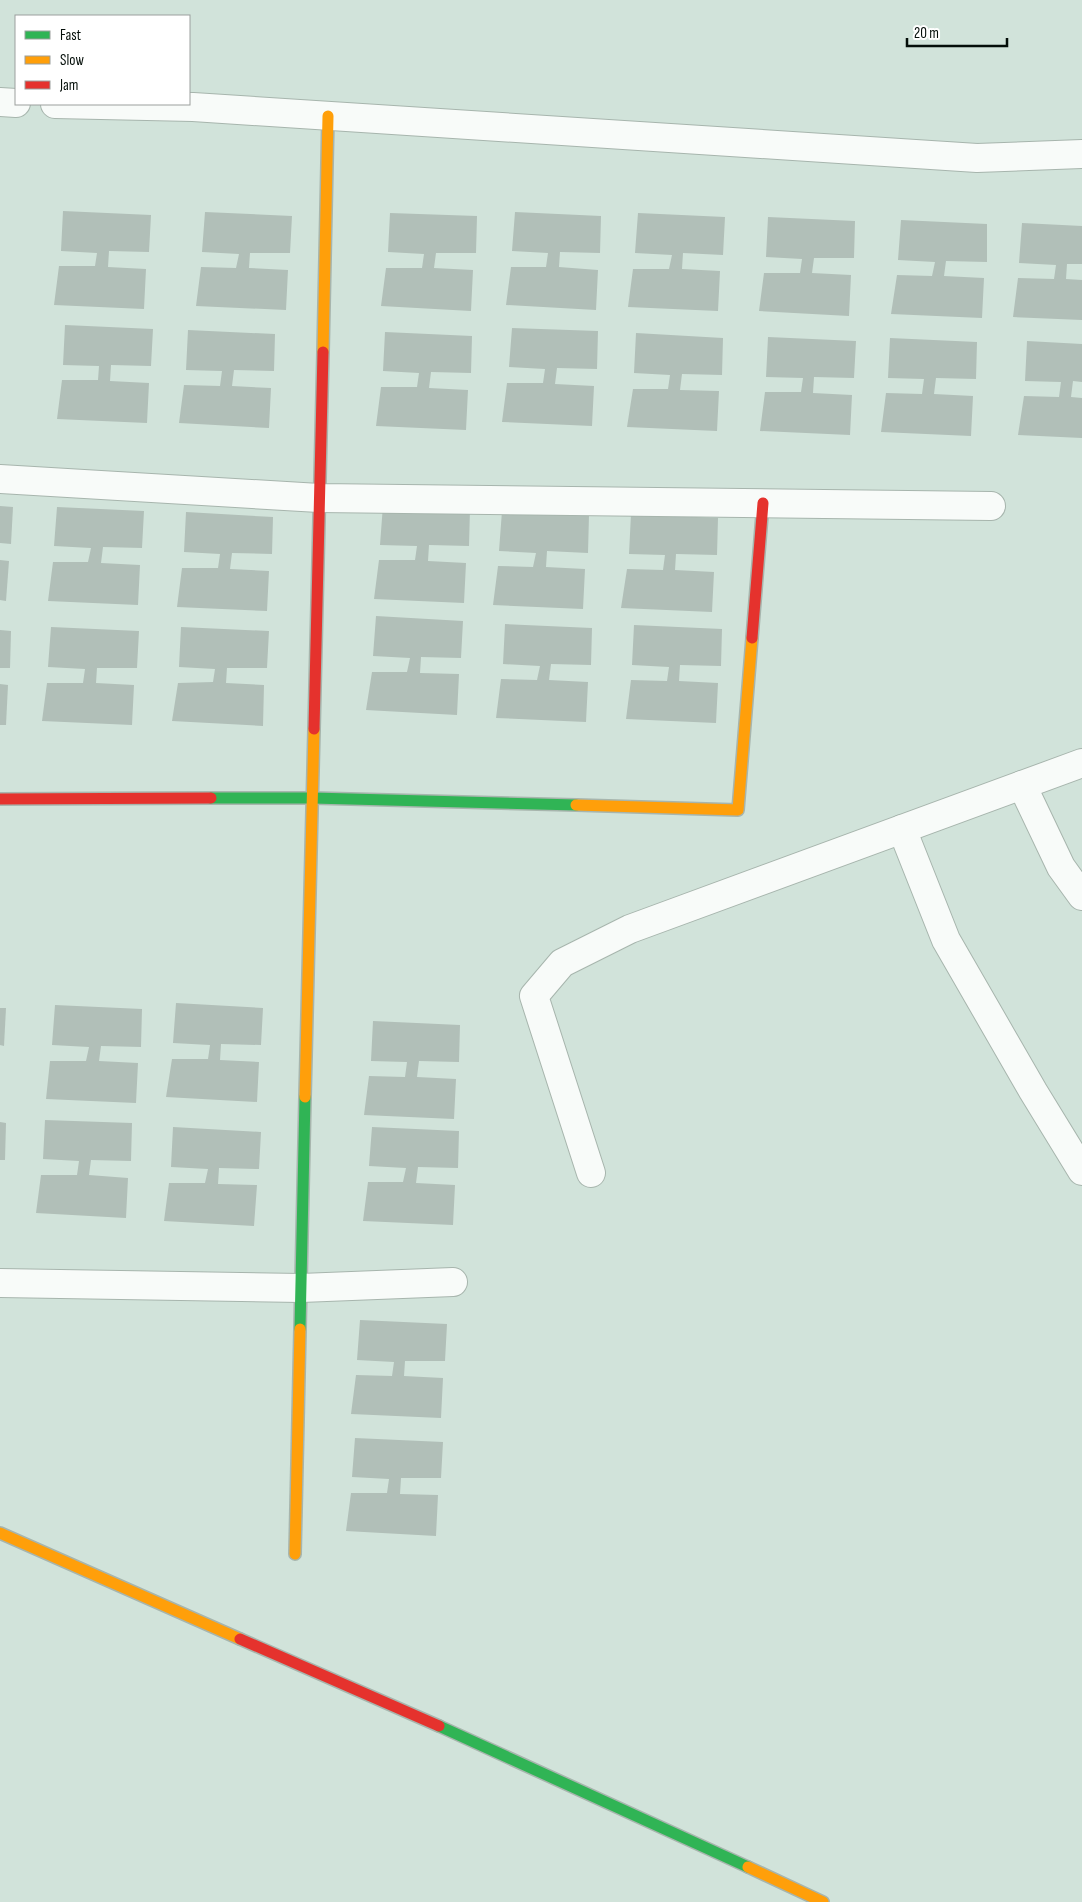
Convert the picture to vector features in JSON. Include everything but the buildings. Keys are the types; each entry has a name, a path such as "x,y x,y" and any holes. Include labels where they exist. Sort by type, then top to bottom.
{"street":[{"path":"0,102 15,103"},
{"path":"101,105 193,107 977,158 1082,154"},
{"path":"295,1554 328,116"},
{"path":"0,479 319,498 991,506"},
{"path":"0,799 312,798 738,810 763,504"},
{"path":"591,1173 534,996 562,963 630,929 1082,763"},
{"path":"1022,785 1061,867 1082,896"},
{"path":"902,829 946,940 1033,1091 1082,1171"},
{"path":"0,1283 301,1288 453,1282"},
{"path":"0,1533 498,1752 823,1902"}],"traffic: fast":[{"path":"211,798 313,798 576,805"},
{"path":"300,1329 305,1097"},
{"path":"439,1726 748,1867"}],"traffic: slow":[{"path":"323,352 328,116"},
{"path":"576,805 738,810 752,638"},
{"path":"305,1097 314,729"},
{"path":"295,1554 300,1329"},
{"path":"0,1533 240,1639"},
{"path":"748,1867 823,1902"}],"traffic: jam":[{"path":"314,729 323,352"},
{"path":"752,638 763,503"},
{"path":"0,799 211,798"},
{"path":"240,1639 439,1726"}]}
